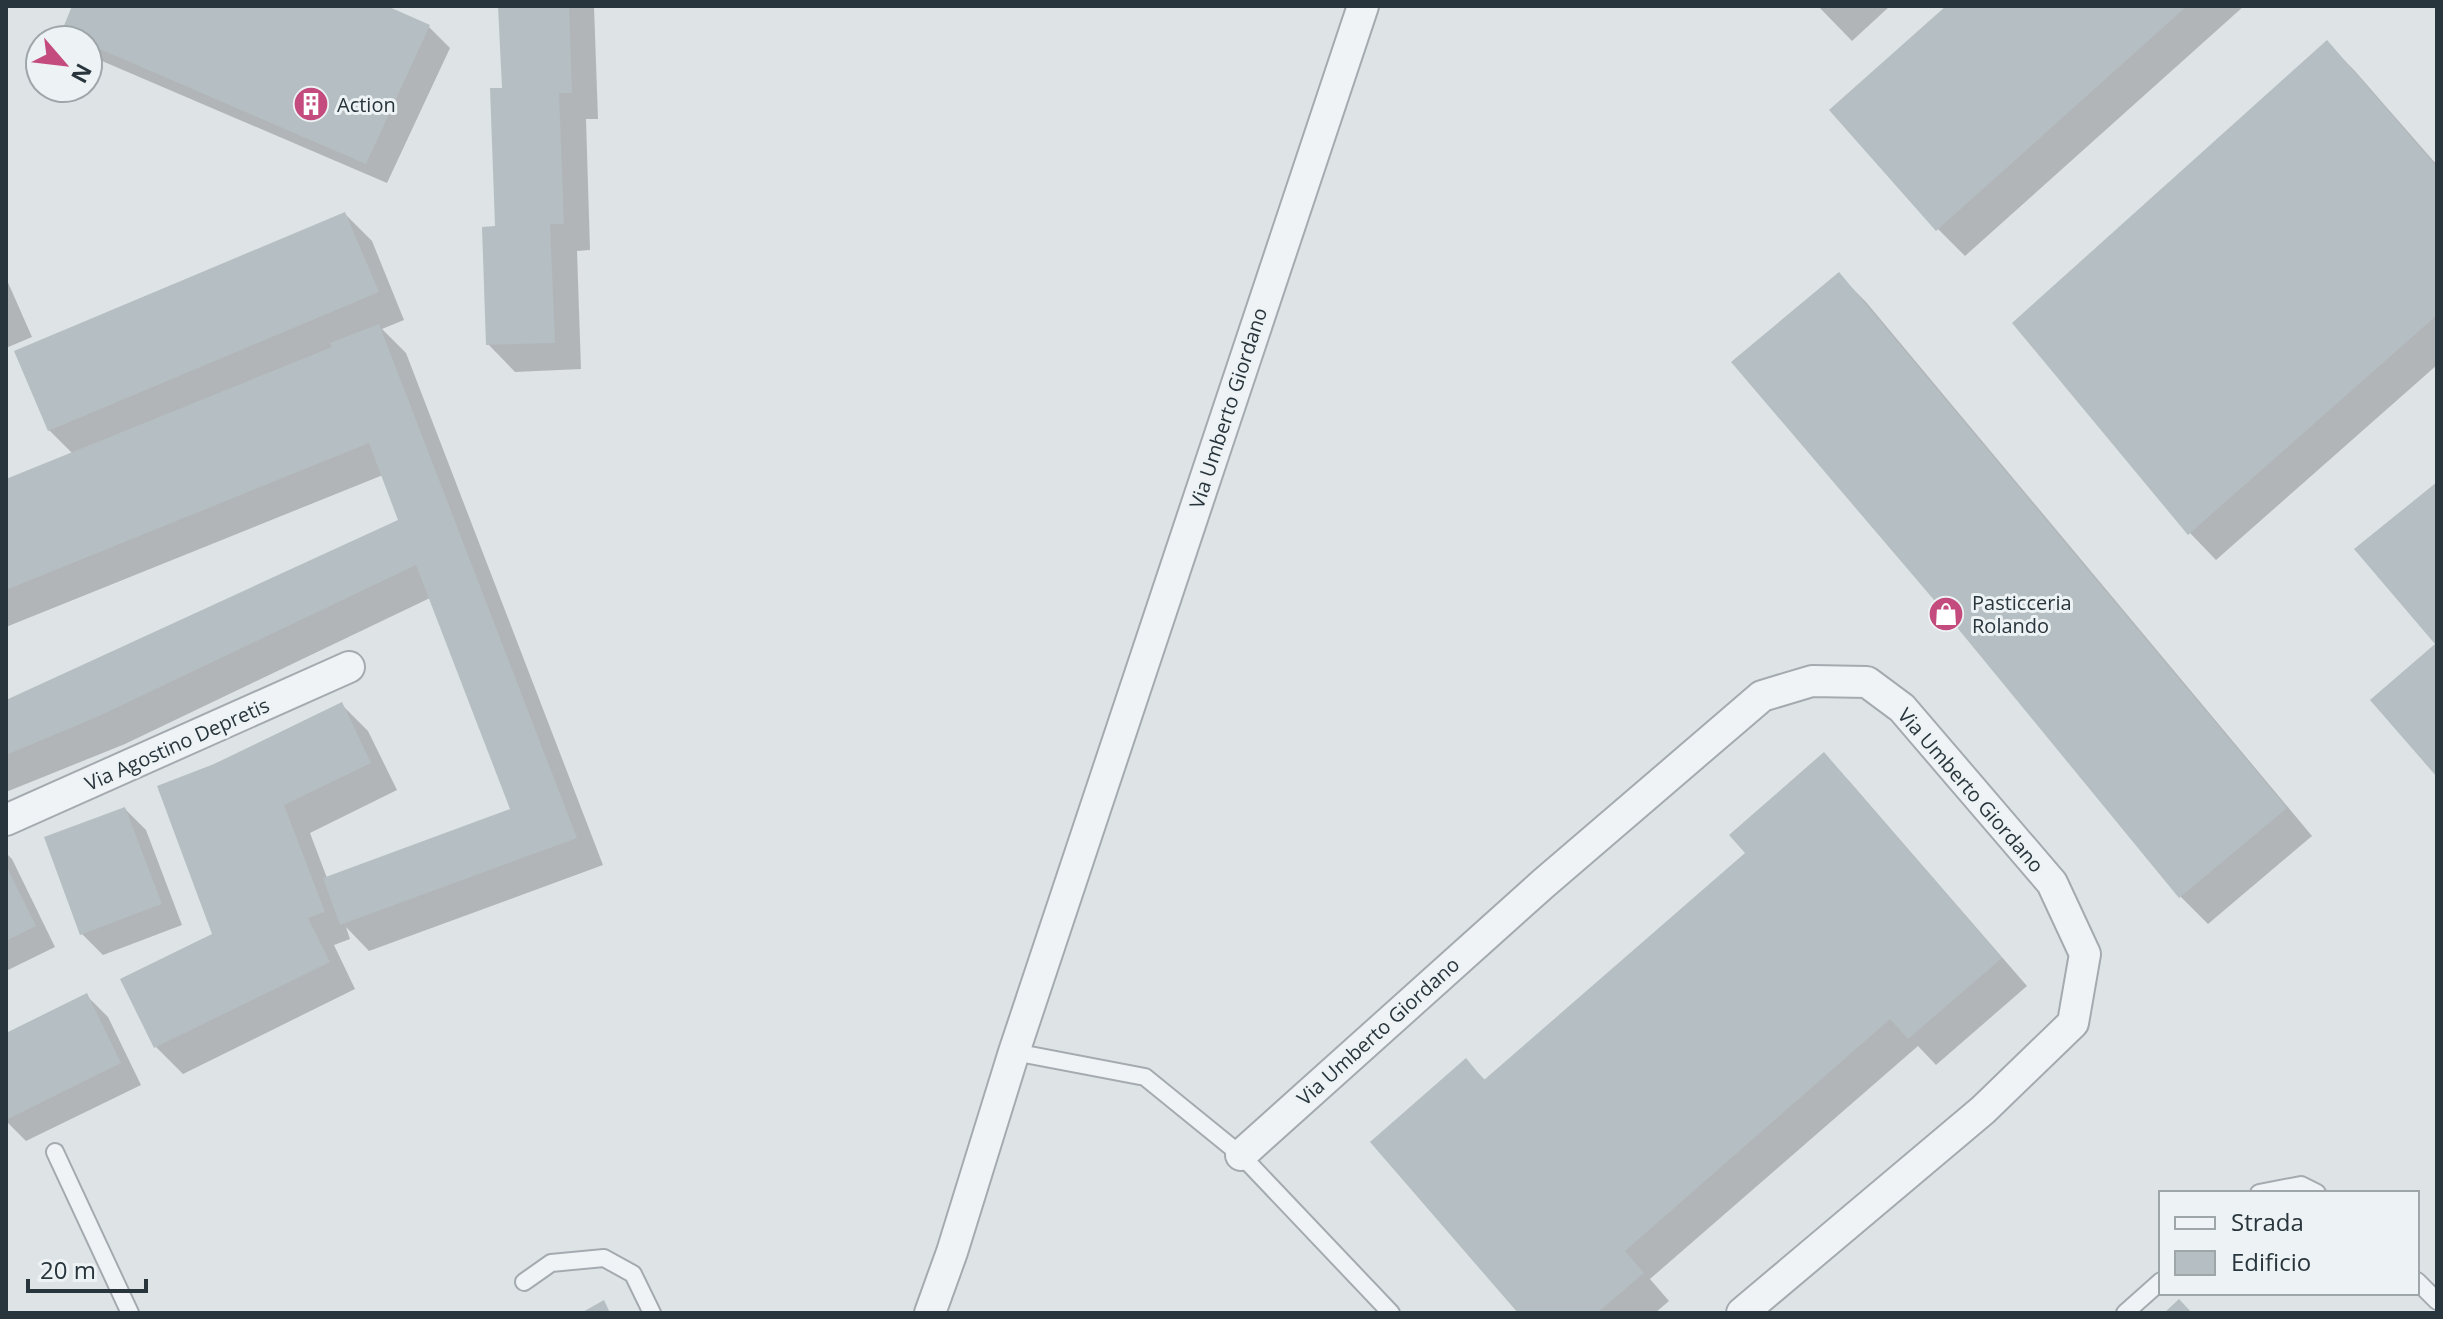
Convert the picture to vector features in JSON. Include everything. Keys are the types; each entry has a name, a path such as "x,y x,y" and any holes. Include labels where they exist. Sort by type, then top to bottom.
{"street":[{"name":"Via Umberto Giordano","path":"930,1313 1363,6"},
{"name":"Via Agostino Depretis","path":"6,820 349,667"},
{"name":"Via Umberto Giordano","path":"1241,1155 1544,883 1762,696 1812,681 1867,682 1902,708 2052,883 2085,954 2073,1023 1983,1110 1742,1313"}],"lane":[{"path":"1014,1052 1145,1077 1241,1155 1391,1313"},
{"path":"55,1152 130,1313"},
{"path":"2270,1191 2301,1185 2313,1191"},
{"path":"524,1282 551,1263 604,1258 633,1274 652,1313"},
{"path":"2125,1313 2159,1283"},
{"path":"2419,1283 2437,1301"}],"building":[{"name":"Action","path":"72,6 387,6 430,25 366,164 104,51 104,24 65,24"},
{"path":"498,6 569,6 572,93 559,93 564,224 550,224 555,343 486,345 482,227 495,226 490,88 502,88"},
{"path":"1946,6 2187,6 1936,231 1829,110"},
{"path":"2327,40 2437,167 2437,315 2188,535 2012,323"},
{"path":"345,212 379,292 48,431 14,351"},
{"path":"1839,272 2287,808 2179,898 1946,614 1731,362"},
{"path":"379,324 577,838 340,925 323,878 510,809 416,565 97,717 6,755 6,700 398,520 369,443 6,590 6,479 332,347 330,343"},
{"path":"2437,482 2437,777 2370,700 2435,644 2354,549"},
{"path":"342,702 371,763 284,805 325,912 308,918 330,962 154,1048 120,979 212,934 157,786 214,764"},
{"path":"1824,752 2002,958 1908,1039 1890,1019 1625,1251 1644,1273 1597,1313 1518,1313 1370,1142 1466,1058 1484,1080 1745,853 1729,835"},
{"path":"125,807 162,904 80,935 44,837"},
{"path":"6,865 36,926 6,941"},
{"path":"87,993 121,1063 6,1120 6,1033"},
{"path":"2179,1299 2192,1313 2164,1313"},
{"path":"604,1300 610,1313 581,1313"}],"place":[{"name":"Action","path":"311,104"},
{"name":"Pasticceria Rolando","path":"1946,614"}]}
